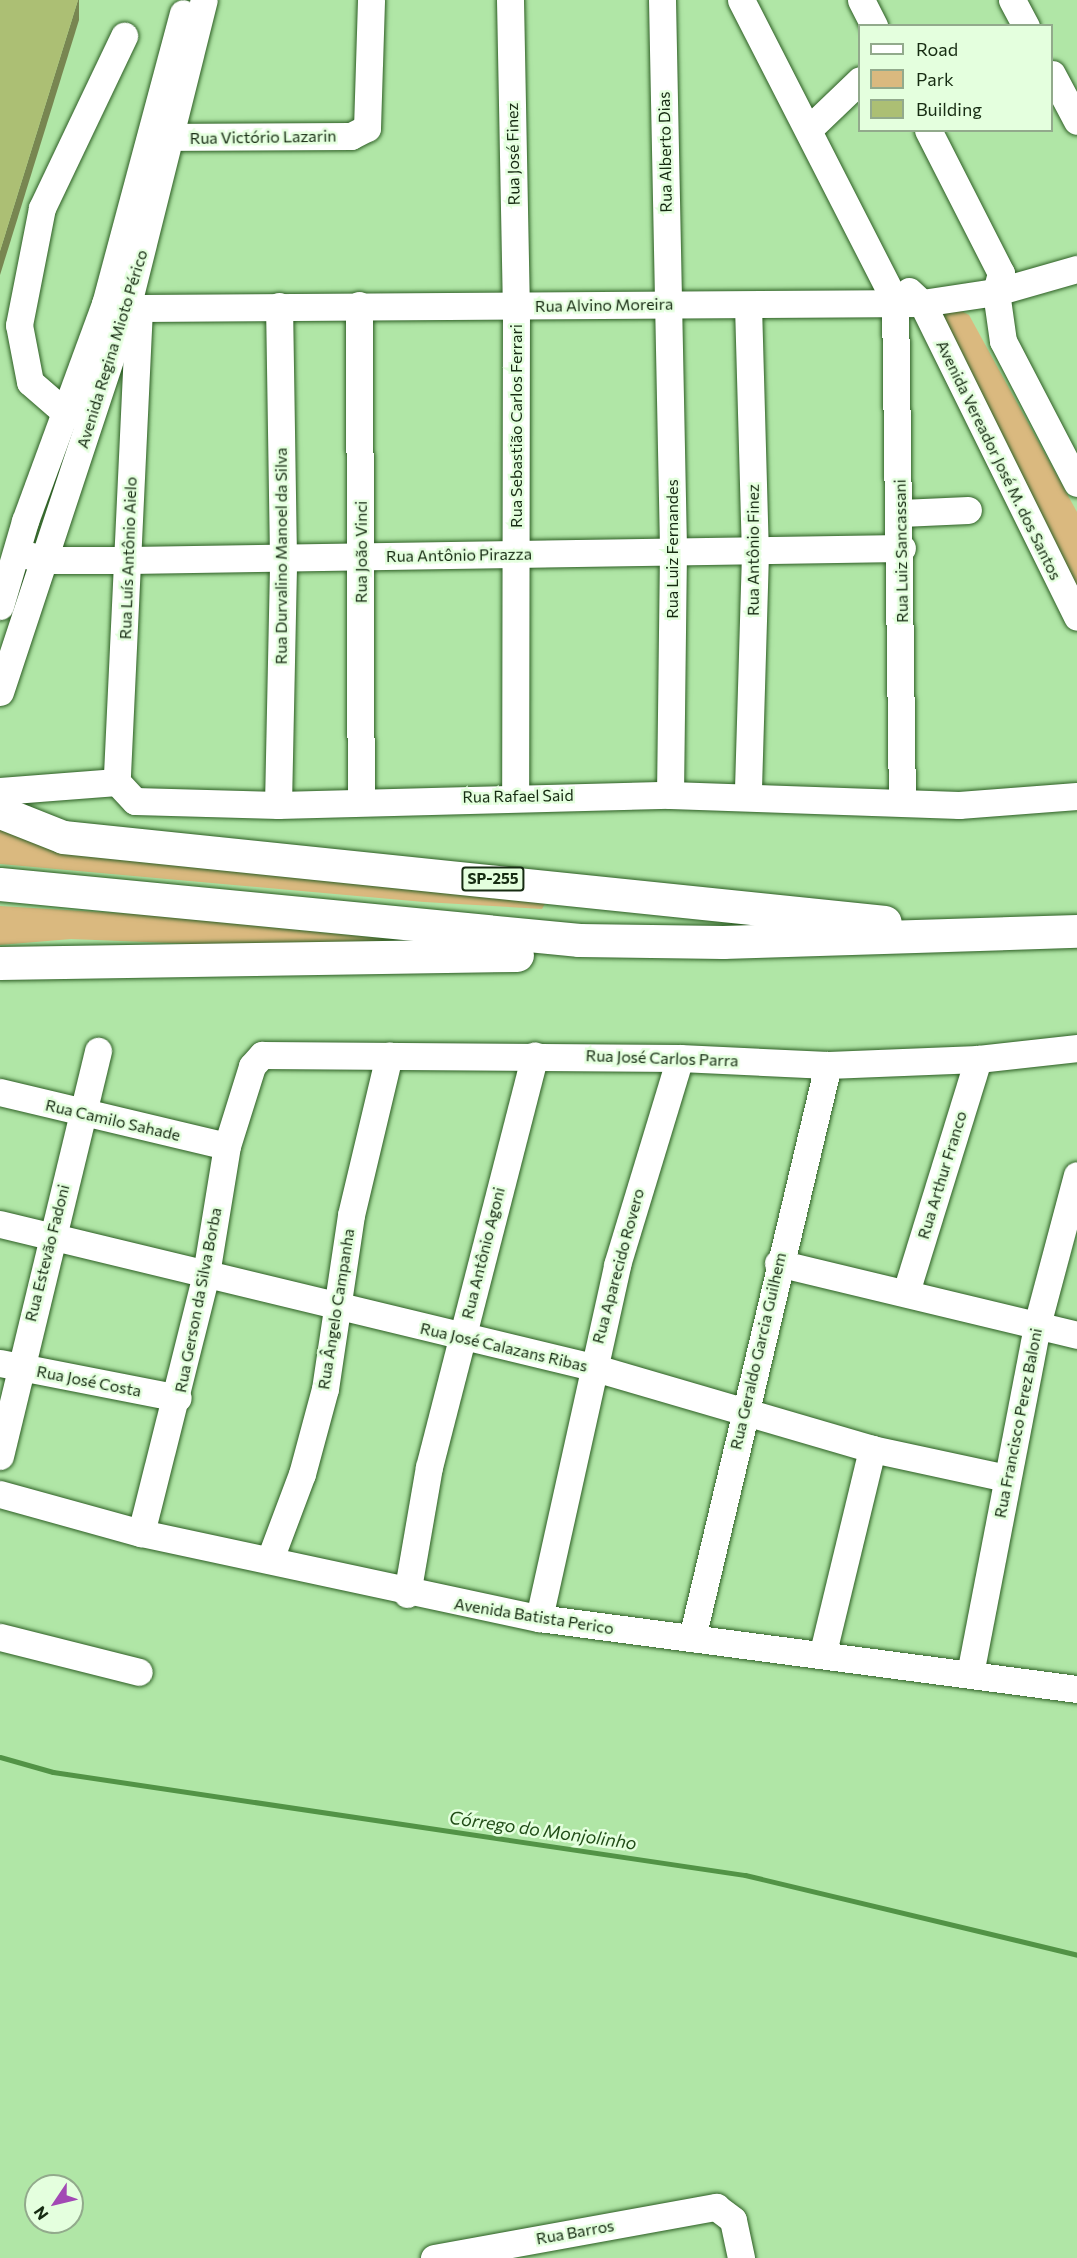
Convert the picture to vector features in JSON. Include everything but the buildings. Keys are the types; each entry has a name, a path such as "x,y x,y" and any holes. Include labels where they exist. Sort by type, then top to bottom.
{"highway":[{"name":"SP-255","path":"0,812 63,837 736,905 991,937"},
{"name":"SP-255","path":"0,884 579,940 723,942 991,937 1077,931"},
{"name":"SP-255","path":"0,963 610,955 723,942"}],"street":[{"name":"Avenida Regina Mioto Périco","path":"0,606 18,553 12,520 72,428 124,307 162,138 186,0"},
{"name":"Avenida Regina Mioto Périco","path":"162,138 204,0"},
{"name":"Rua Victório Lazarin","path":"162,138 351,136 367,128 370,0"},
{"name":"Rua José Finez","path":"510,0 516,307"},
{"name":"Rua Alberto Dias","path":"662,0 668,304"},
{"path":"741,0 810,128 879,264 895,301"},
{"path":"861,0 873,24"},
{"path":"1012,0 1025,24"},
{"path":"72,428 30,381 19,325 42,208 124,36"},
{"path":"1053,76 1077,121"},
{"path":"810,128 858,82"},
{"path":"929,132 1001,273 996,292 1003,341 1077,483"},
{"path":"879,264 921,303"},
{"name":"Rua Alvino Moreira","path":"124,307 359,305 516,307 895,301 921,303 996,292 1077,269"},
{"name":"Rua Luiz Sancassani","path":"895,301 902,548 902,801"},
{"name":"Avenida Vereador José M. dos Santos","path":"921,303 1077,617"},
{"name":"Rua Luiz Fernandes","path":"668,304 673,550 670,795"},
{"name":"Rua Antônio Finez","path":"748,304 755,554 748,796"},
{"name":"Rua João Vinci","path":"359,305 361,799"},
{"name":"Rua Durvalino Manoel da Silva","path":"278,806 283,558 279,306"},
{"name":"Rua Luís Antônio Aielo","path":"124,307 129,560 126,792"},
{"name":"Rua Sebastião Carlos Ferrari","path":"515,796 516,307"},
{"name":"Avenida Regina Mioto Périco","path":"0,693 56,532 72,428"},
{"path":"901,513 968,510"},
{"path":"12,520 56,532"},
{"name":"Rua Antônio Pirazza","path":"18,553 48,560 129,560 673,550 755,554 902,548"},
{"name":"Rua Rafael Said","path":"0,790 126,792 278,806 361,799 670,795 902,801 959,805 1077,796"},
{"name":"Rua José Carlos Parra","path":"252,1066 271,1051 388,1055 680,1058 828,1065 978,1059 1077,1048"},
{"name":"Rua Estevão Fadoni","path":"0,1456 9,1365 52,1237 98,1051"},
{"name":"Rua Ângelo Campanha","path":"270,1559 302,1474 325,1389 336,1306 388,1055"},
{"name":"Rua Antônio Agoni","path":"406,1594 429,1467 535,1055"},
{"name":"Rua Aparecido Rovero","path":"539,1618 592,1367 617,1265 680,1058"},
{"name":"Rua Arthur Franco","path":"906,1292 978,1059"},
{"name":"Rua Geraldo Garcia Guilhem","path":"692,1638 777,1263 828,1065"},
{"name":"Rua Gerson da Silva Borba","path":"141,1533 178,1398 206,1274 227,1146 252,1066"},
{"name":"Rua Camilo Sahade","path":"0,1092 81,1114 227,1146"},
{"name":"Rua Francisco Perez Baloni","path":"970,1674 1036,1325 1077,1175"},
{"name":"Rua José Calazans Ribas","path":"0,1224 461,1338 592,1367 872,1449 1006,1478"},
{"path":"777,1263 906,1292 1077,1335"},
{"name":"Rua José Costa","path":"9,1365 178,1398"},
{"path":"823,1652 872,1449"},
{"name":"Avenida Batista Perico","path":"0,1494 141,1533 270,1559 406,1594 539,1618 823,1652 1077,1689"},
{"path":"0,1637 139,1672"},
{"name":"Rua Barros","path":"449,2257 716,2207 733,2220 741,2258"}],"green space":[{"path":"954,307 969,315 1077,512 1077,590 940,324 945,309"},
{"path":"0,827 547,900 542,909 424,902 0,864"},
{"path":"0,906 151,915 399,940 391,945 244,946 71,939 0,945"}],"waterway":[{"name":"Córrego do Monjolinho","path":"0,1757 53,1772 745,1875 1077,1955"}]}
